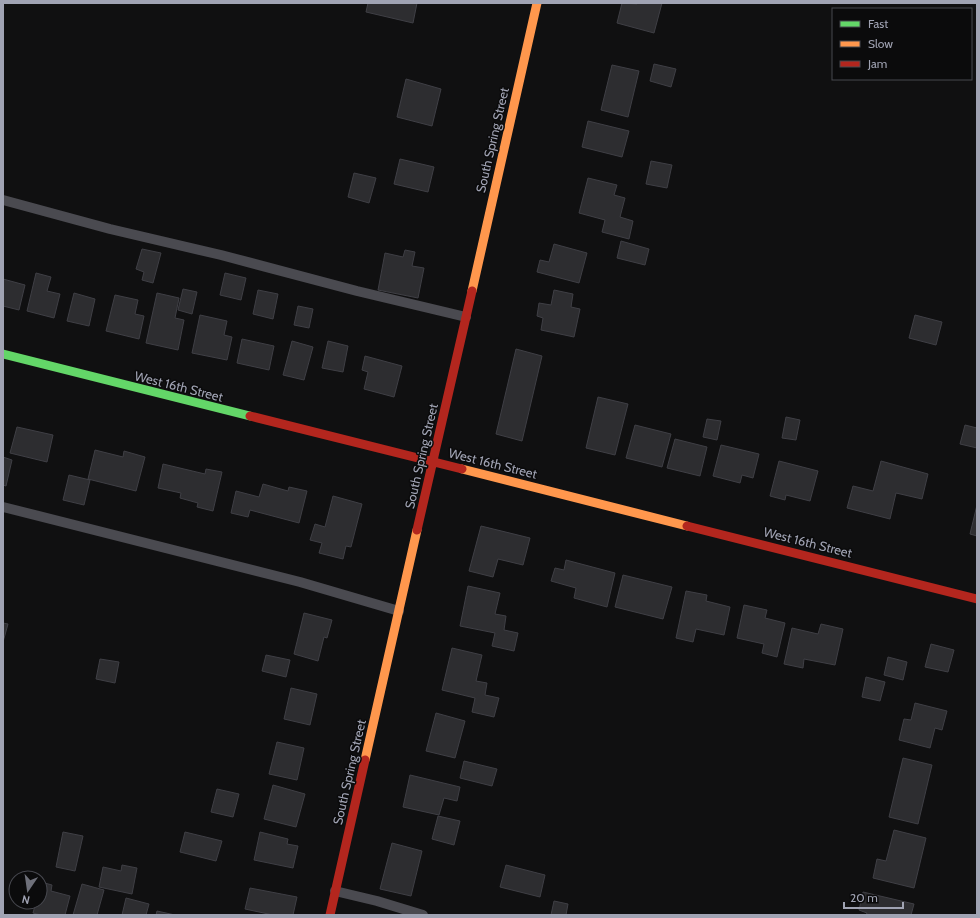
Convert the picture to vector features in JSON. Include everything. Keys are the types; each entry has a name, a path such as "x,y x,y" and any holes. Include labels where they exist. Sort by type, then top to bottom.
{"street":[{"name":"South Spring Street","path":"330,915 537,3"},
{"name":"West 16th Street","path":"3,354 977,599"}],"lane":[{"path":"3,200 357,291 466,317"},
{"path":"3,508 300,582 399,611"},
{"path":"335,891 377,901 423,915"}],"building":[{"path":"368,3 417,3 413,23 366,12"},
{"path":"622,3 662,3 654,33 617,23"},
{"path":"654,64 676,69 671,87 650,81"},
{"path":"612,65 639,71 628,117 601,110"},
{"path":"406,79 441,89 432,126 397,117"},
{"path":"588,121 629,131 622,157 582,147"},
{"path":"400,159 434,167 428,192 394,184"},
{"path":"651,161 672,165 667,188 646,184"},
{"path":"354,173 376,178 369,203 348,197"},
{"path":"588,178 617,185 614,195 625,198 620,217 633,221 629,239 602,232 605,220 579,213"},
{"path":"621,241 649,249 645,265 617,258"},
{"path":"554,244 587,253 579,283 537,272 540,260 549,262"},
{"path":"142,249 161,253 153,283 142,280 144,272 136,269"},
{"path":"405,250 415,252 412,266 424,268 418,298 378,290 385,253 403,257"},
{"path":"36,273 51,277 47,291 60,294 54,318 27,311"},
{"path":"225,273 246,278 241,300 220,295"},
{"path":"3,279 25,285 19,310 3,306"},
{"path":"183,289 197,292 192,314 178,310"},
{"path":"258,290 278,294 273,319 253,314"},
{"path":"554,290 573,294 571,307 580,309 574,337 541,330 543,318 537,316 539,303 551,305"},
{"path":"74,293 95,299 89,326 67,321"},
{"path":"157,293 179,298 175,318 184,320 178,350 146,343"},
{"path":"115,295 138,300 135,314 144,316 139,339 106,331"},
{"path":"298,306 313,309 309,328 294,325"},
{"path":"200,315 227,321 224,335 232,337 227,360 192,353"},
{"path":"915,315 942,322 936,345 909,338"},
{"path":"242,339 274,346 269,370 237,363"},
{"path":"292,341 313,347 304,380 283,375"},
{"path":"328,341 348,346 343,372 322,368"},
{"path":"516,349 542,356 522,441 496,434"},
{"path":"365,356 402,366 394,397 364,389 368,372 362,370"},
{"path":"598,397 628,404 615,455 586,448"},
{"path":"786,417 800,420 796,440 782,438"},
{"path":"707,419 721,421 717,440 703,437"},
{"path":"635,425 671,434 662,467 626,458"},
{"path":"965,425 977,428 977,448 960,444"},
{"path":"17,427 53,435 47,462 10,453"},
{"path":"675,439 707,447 700,476 667,468"},
{"path":"721,445 759,454 753,478 742,475 740,483 713,476"},
{"path":"95,450 123,457 124,451 145,457 136,491 88,479"},
{"path":"3,457 12,460 6,486 3,485"},
{"path":"779,461 818,471 810,501 786,495 785,500 770,496"},
{"path":"881,461 928,474 922,499 896,493 890,519 847,508 853,486 873,491"},
{"path":"163,464 205,474 206,469 222,472 213,511 197,507 198,503 180,498 181,493 158,488"},
{"path":"69,475 90,480 84,505 63,500"},
{"path":"263,484 288,491 289,487 307,491 299,523 250,510 248,517 231,513 236,491 259,497"},
{"path":"333,496 362,504 351,547 346,546 343,559 319,553 322,543 310,540 315,524 325,527"},
{"path":"977,505 977,536 970,534"},
{"path":"481,526 530,538 523,565 498,559 493,577 469,571"},
{"path":"566,560 615,573 607,607 574,598 576,588 551,581 555,568 564,570"},
{"path":"623,575 672,587 663,619 615,607"},
{"path":"468,586 500,593 495,614 506,616 504,630 518,633 514,651 492,646 495,633 460,626"},
{"path":"686,591 707,595 706,601 730,607 724,635 696,629 693,642 676,638"},
{"path":"744,605 767,610 765,618 785,623 777,657 762,653 764,644 737,638"},
{"path":"304,613 332,620 327,638 324,637 318,661 294,654"},
{"path":"3,623 8,624 3,642"},
{"path":"821,624 843,629 835,665 804,659 803,668 784,664 792,628 818,634"},
{"path":"931,644 954,650 948,672 925,667"},
{"path":"452,648 482,655 476,681 487,683 485,695 499,698 494,717 472,712 475,698 442,690"},
{"path":"266,655 290,660 286,677 262,671"},
{"path":"888,657 907,662 903,680 884,675"},
{"path":"100,659 119,662 115,683 96,679"},
{"path":"866,677 885,682 880,701 862,697"},
{"path":"291,688 317,694 310,725 284,719"},
{"path":"915,703 947,711 942,730 935,728 930,748 899,740 904,719 911,720"},
{"path":"436,713 465,721 455,758 426,751"},
{"path":"277,742 304,748 297,780 269,774"},
{"path":"903,758 932,765 918,824 889,817"},
{"path":"464,761 497,769 492,786 460,778"},
{"path":"410,775 460,787 457,801 444,798 439,815 403,807"},
{"path":"273,785 305,794 296,827 264,819"},
{"path":"217,789 239,794 233,817 211,812"},
{"path":"438,816 460,821 454,845 432,839"},
{"path":"894,830 926,838 914,888 873,878 877,859 886,861"},
{"path":"63,832 83,836 75,871 56,867"},
{"path":"185,832 222,841 216,861 180,852"},
{"path":"260,832 288,839 287,844 298,846 293,868 254,860"},
{"path":"392,843 422,851 411,896 380,889"},
{"path":"122,865 137,868 132,894 99,887 103,867 121,871"},
{"path":"506,865 545,875 540,897 500,887"},
{"path":"48,884 52,885 51,891 70,896 65,915 41,915 33,913 34,910 48,910"},
{"path":"82,884 104,890 97,915 73,915"},
{"path":"250,888 297,897 293,915 273,915 245,909"},
{"path":"863,892 914,904 911,915 866,915 867,913 859,910"},
{"path":"126,898 149,904 146,915 122,915"},
{"path":"554,901 568,904 566,915 551,915"},
{"path":"157,911 175,915 156,915"}],"traffic: fast":[{"path":"3,354 250,416"}],"traffic: slow":[{"path":"472,291 537,3"},
{"path":"462,469 687,526"},
{"path":"365,760 417,530"}],"traffic: jam":[{"path":"417,530 472,291"},
{"path":"250,416 462,469"},
{"path":"687,526 977,599"},
{"path":"330,915 365,760"}]}
